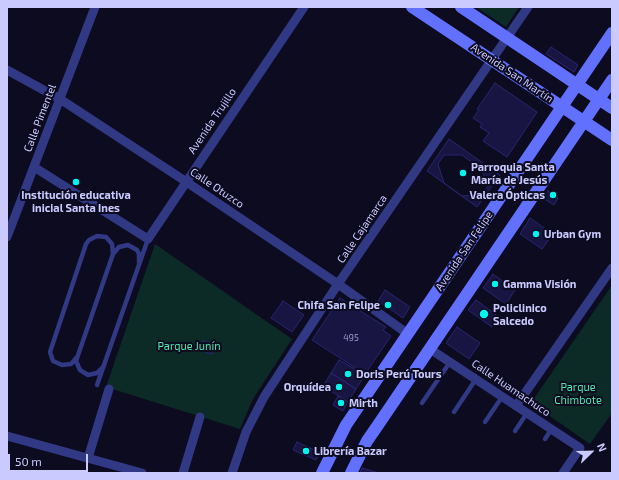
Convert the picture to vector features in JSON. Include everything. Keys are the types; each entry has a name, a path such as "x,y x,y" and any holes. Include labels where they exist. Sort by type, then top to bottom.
{"main road":[{"name":"Avenida San Martín","path":"412,7 612,140"},
{"path":"461,7 612,108"},
{"name":"Avenida San Felipe","path":"322,473 346,425 612,33"},
{"path":"351,473 367,441 612,80"}],"street":[{"name":"Calle Pimentel","path":"7,236 10,223 34,167 96,7"},
{"name":"Avenida Trujillo","path":"148,239 304,7"},
{"name":"Calle Cajamarca","path":"232,473 246,432 264,397 338,284 528,7"},
{"name":"Calle Otuzco","path":"7,70 60,99 338,284 408,334"},
{"path":"34,167 148,239"},
{"path":"516,406 612,268"},
{"name":"Calle Huamachuco","path":"430,349 580,448 563,473"},
{"path":"88,458 109,389"},
{"path":"183,473 200,417"},
{"path":"7,436 142,473"}],"lane":[{"path":"77,357 71,364 62,365 53,361 50,352 78,266 86,244 89,240 97,236 106,237 110,240 113,254"},
{"name":"Avenida Trujillo","path":"97,385 148,239"},
{"path":"104,366 98,373 88,375 80,370 76,361 77,357 113,254 119,247 128,245 133,247 139,254 140,263"},
{"path":"422,403 450,362"},
{"path":"454,412 476,380"},
{"path":"485,422 502,397"},
{"path":"516,431 527,413"},
{"path":"545,439 551,430"}],"green space":[{"path":"476,7 519,7 506,27"},
{"name":"Parque Junín","path":"155,244 292,339 253,399 240,429 106,387"},
{"name":"Parque Chimbote","path":"612,285 612,413 590,444 531,403"}],"building":[{"path":"551,47 578,65 574,72 546,54"},
{"path":"495,83 537,112 507,157 483,141 489,133 480,127 482,124 473,118 479,110 477,109"},
{"name":"Parroquia Santa María de Jesús","path":"449,139 500,175 477,207 427,171"},
{"name":"Parroquia Santa María de Jesús","path":"444,155 462,155 481,169 489,185 482,194 462,196 444,183 438,164"},
{"path":"548,191 558,198 554,205 543,198"},
{"name":"Urban Gym","path":"530,218 553,234 542,249 520,234"},
{"path":"493,274 515,290 506,304 483,288"},
{"path":"385,290 410,307 403,318 378,301"},
{"path":"340,298 386,327 383,330 391,336 365,374 312,340"},
{"name":"Policlinico Salcedo","path":"476,300 499,317 492,327 468,310"},
{"path":"283,301 304,315 292,332 271,318"},
{"path":"457,327 480,343 469,359 446,343"},
{"path":"202,341 215,344 212,354 200,350"},
{"name":"Doris Perú Tours","path":"339,360 365,375 356,389 331,373"},
{"name":"Orquídea","path":"331,373 356,389 348,402 323,386"},
{"name":"Mirth","path":"338,396 348,402 343,411 333,405"},
{"name":"Librería Bazar","path":"297,442 319,452 316,460 293,450"},
{"path":"362,468 379,473 360,473"}],"place":[{"name":"Parroquia Santa María de Jesús","path":"463,173"},
{"name":"Institución educativa inicial Santa Ines","path":"76,182"},
{"name":"Valera Ópticas","path":"553,195"},
{"name":"Urban Gym","path":"536,234"},
{"name":"Gamma Visión","path":"495,284"},
{"name":"Chifa San Felipe","path":"388,305"},
{"name":"Policlinico Salcedo","path":"484,314"},
{"name":"Doris Perú Tours","path":"348,374"},
{"name":"Orquídea","path":"339,387"},
{"name":"Mirth","path":"341,403"},
{"name":"Librería Bazar","path":"306,451"}]}
